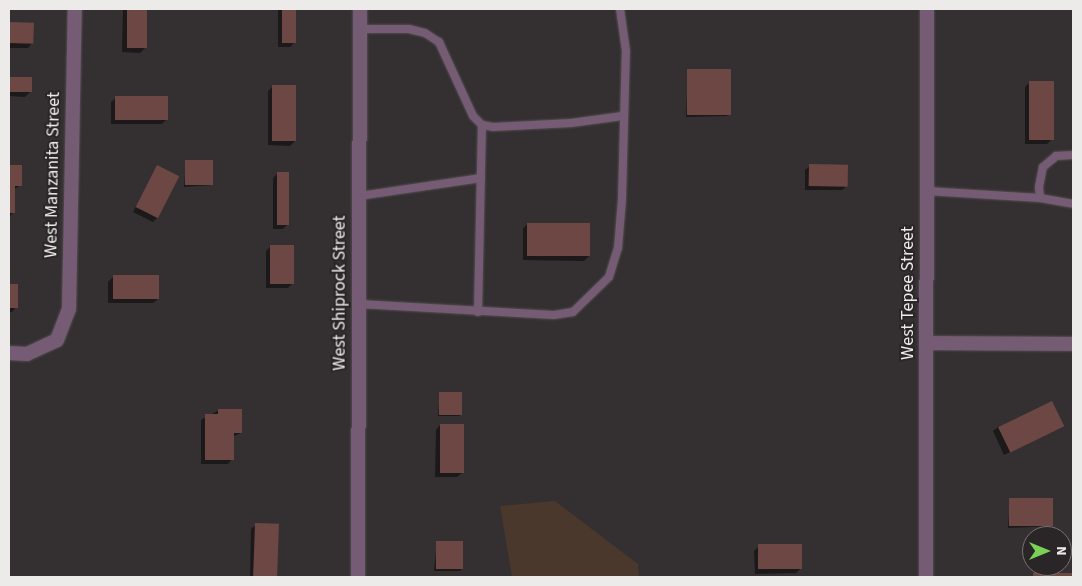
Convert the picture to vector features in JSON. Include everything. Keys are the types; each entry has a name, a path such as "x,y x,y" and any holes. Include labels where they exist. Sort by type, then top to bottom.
{"street":[{"name":"West Manzanita Street","path":"9,353 27,354 57,340 69,309 75,9"},
{"name":"West Shiprock Street","path":"358,577 360,9"},
{"name":"West Tepee Street","path":"926,577 927,9"},
{"path":"926,344 1073,344"}],"lane":[{"path":"359,304 554,315 573,312 590,298 609,277 618,248 621,177 626,51 620,9"},
{"path":"360,29 409,29 425,33 440,42 473,116 482,125 493,128 561,124 623,116"},
{"path":"478,312 482,125"},
{"path":"1040,198 1038,187 1043,167 1056,156 1073,155"},
{"path":"359,196 481,178"},
{"path":"927,191 1040,198 1073,204"}],"shaded area":[{"path":"555,501 638,564 639,577 512,577 500,506"}],"building":[{"path":"127,9 147,9 147,48 127,48"},
{"path":"282,9 296,9 296,43 282,43"},
{"path":"9,22 34,23 33,44 9,43"},
{"path":"687,69 731,69 731,115 687,115"},
{"path":"9,77 32,77 32,92 9,92"},
{"path":"1029,81 1054,81 1054,140 1029,140"},
{"path":"272,85 296,85 296,141 272,141"},
{"path":"115,96 168,96 168,120 115,120"},
{"path":"185,160 213,160 213,185 185,185"},
{"path":"809,164 848,165 848,187 809,186"},
{"path":"9,165 22,165 22,186 15,186 15,213 9,213"},
{"path":"157,165 179,176 158,218 136,207"},
{"path":"277,172 289,172 289,225 277,225"},
{"path":"527,223 590,223 590,256 527,256"},
{"path":"270,245 294,245 294,284 270,284"},
{"path":"113,275 159,275 159,299 113,299"},
{"path":"9,284 18,284 18,308 9,308"},
{"path":"439,392 462,392 462,415 439,415"},
{"path":"1052,401 1064,426 1010,452 998,427"},
{"path":"218,409 242,409 242,433 234,433 234,460 205,460 205,414 218,414"},
{"path":"440,424 464,424 464,473 440,473"},
{"path":"1009,498 1053,498 1053,526 1009,526"},
{"path":"255,523 279,524 277,577 253,576"},
{"path":"436,541 463,541 463,569 436,569"},
{"path":"758,544 802,544 802,569 758,569"},
{"path":"1073,573 1073,577 1033,577 1072,576"}]}
